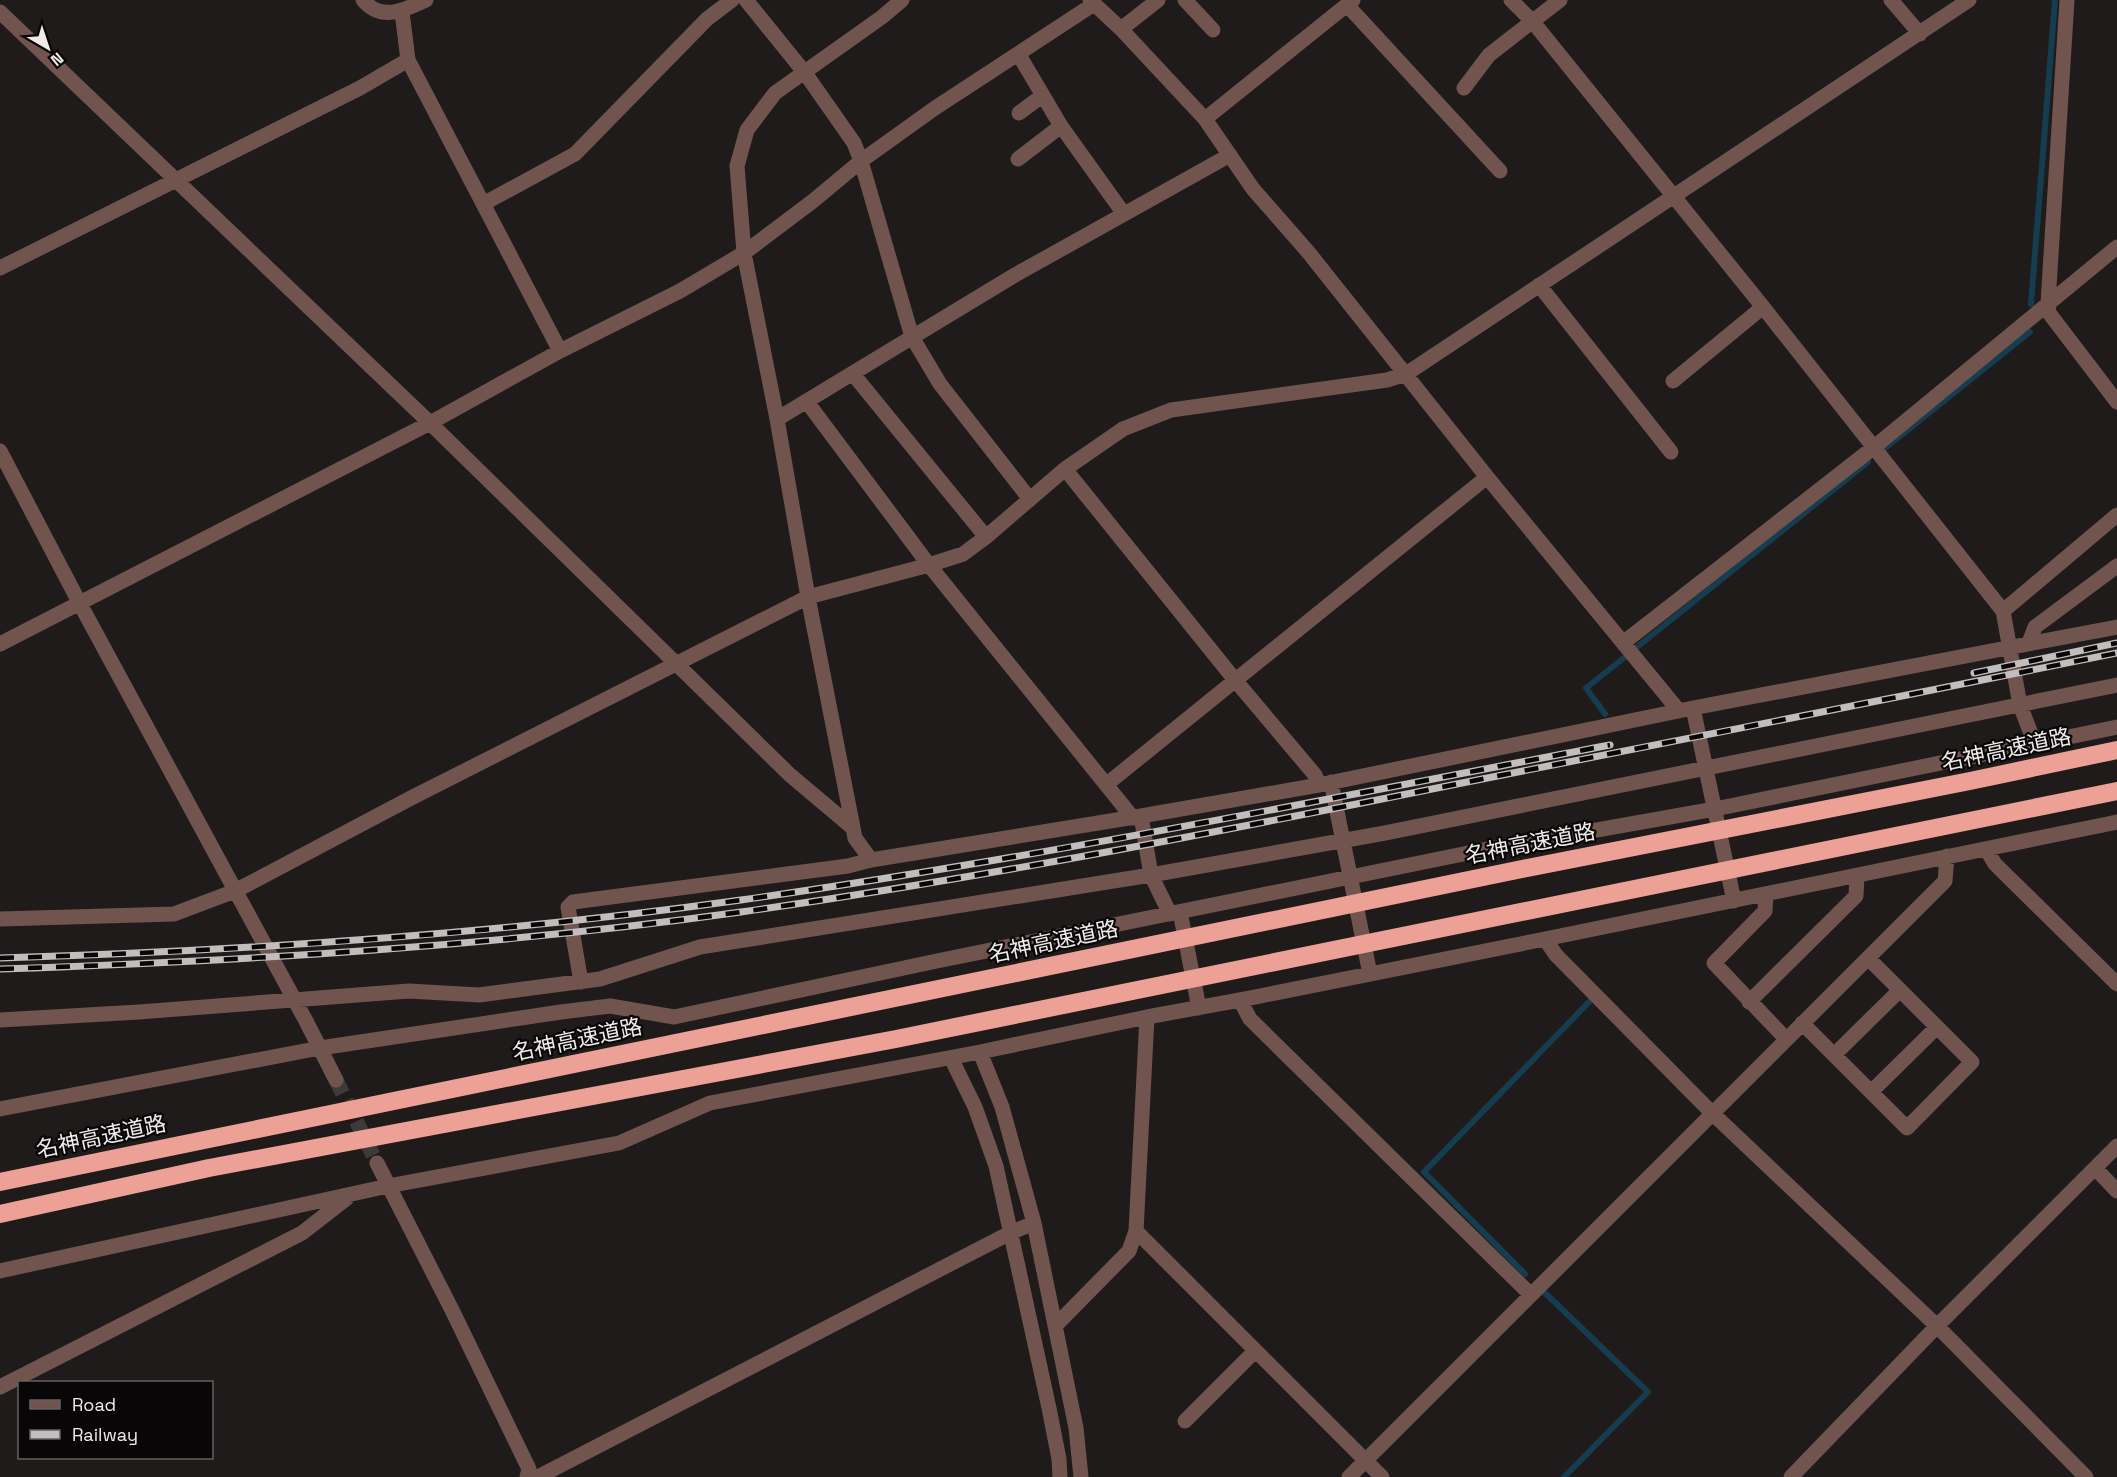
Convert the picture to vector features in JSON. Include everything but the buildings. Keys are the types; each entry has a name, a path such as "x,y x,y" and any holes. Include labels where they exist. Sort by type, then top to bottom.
{"highway":[{"name":"名神高速道路","path":"0,1182 1522,869 2117,750"},
{"path":"0,1214 209,1168 896,1039 2117,791"}],"street":[{"path":"363,0 366,5 380,12 402,12 426,0"},
{"path":"483,204 575,154 691,34 732,0"},
{"path":"746,0 805,73 854,143 912,338 940,384 1029,498"},
{"path":"871,860 855,838 808,597 777,419 744,253 737,166 747,130 775,93 902,0"},
{"path":"1121,29 1158,0"},
{"path":"1185,0 1213,30"},
{"path":"1511,0 1533,22 1764,307 1872,448 2003,612 2020,705 2035,744"},
{"path":"1464,88 1489,55 1560,0"},
{"path":"1891,0 1920,34"},
{"path":"0,918 174,914 235,891 411,798 808,597 963,554 1065,469 1123,429 1171,410 1388,380 1406,374 1969,0"},
{"path":"2067,0 2049,313 2117,402"},
{"path":"0,644 430,423 560,351 680,291 744,253 861,161 1092,2 1121,29 1204,120 1253,189 1310,253 1487,477 1623,643 1686,710 1707,768 1734,901"},
{"path":"1204,120 1350,2 1500,171"},
{"path":"0,12 430,423 790,775 853,828"},
{"path":"402,12 408,60 560,351"},
{"path":"1018,55 1061,126 1124,214"},
{"path":"0,268 360,88 408,60"},
{"path":"1019,113 1042,96"},
{"path":"1018,159 1061,126"},
{"path":"777,419 1015,275 1230,155"},
{"path":"1623,643 1872,448 2117,247"},
{"path":"1539,285 1671,452"},
{"path":"1673,381 1764,307"},
{"path":"853,374 986,537"},
{"path":"807,402 929,565 1107,784 1137,817 1151,875 1175,913 1199,1008"},
{"path":"0,451 79,602 295,999 336,1080"},
{"path":"1065,469 1235,680 1315,775 1325,783 1343,841 1370,974"},
{"path":"1107,784 1487,477"},
{"path":"2003,612 2117,515"},
{"path":"2029,643 2035,627 2117,566"},
{"path":"581,982 568,907 573,902 848,866 871,860 1137,817 1325,783 2010,646 2117,627"},
{"path":"0,1020 139,1012 410,991 479,995 600,979 700,947 1151,875 1343,841 2117,685"},
{"path":"0,1109 320,1048 610,1006 674,1017 1478,851 1714,809 2117,727"},
{"path":"0,1270 388,1186 619,1143 710,1103 951,1058 2117,822"},
{"path":"1986,849 1995,864 2117,984"},
{"path":"1349,1477 1945,881 1947,856"},
{"path":"1749,1002 1856,896 1857,875"},
{"path":"1766,894 1765,911 1714,963 1786,1039"},
{"path":"1545,939 1556,955 1712,1113 1937,1326 2086,1477"},
{"path":"1802,1023 1906,1128 1972,1062 1868,957"},
{"path":"1834,1055 1900,990"},
{"path":"1240,1000 1250,1019 1531,1295"},
{"path":"1056,1325 1129,1251 1136,1231 1147,1017"},
{"path":"1871,1092 1937,1027"},
{"path":"981,1052 1002,1107 1034,1223 1076,1428 1081,1477"},
{"path":"951,1058 975,1107 996,1166 1055,1438 1060,1477"},
{"path":"1791,1477 1937,1326 2117,1146"},
{"path":"377,1163 453,1312 529,1470 527,1477"},
{"path":"2095,1168 2117,1191"},
{"path":"0,1387 302,1233 351,1194"},
{"path":"538,1477 1012,1232 1034,1223"},
{"path":"1136,1231 1382,1477"},
{"path":"1185,1421 1255,1351"}],"waterway":[{"path":"2031,304 2055,0"},
{"path":"1884,449 2030,332"},
{"path":"1637,647 1868,462"},
{"path":"1605,714 1586,688 1625,657"},
{"path":"1525,1274 1424,1172 1590,1001"},
{"path":"1541,1289 1648,1392 1564,1477"}],"tunnel":[{"path":"336,1080 377,1163"}],"railway":[{"path":"1974,673 2117,643"},
{"path":"0,969 186,962 464,943 649,924 832,899 1193,836 2117,653"},
{"path":"0,958 186,951 371,939 557,922 741,900 1068,847 1610,745"}]}
